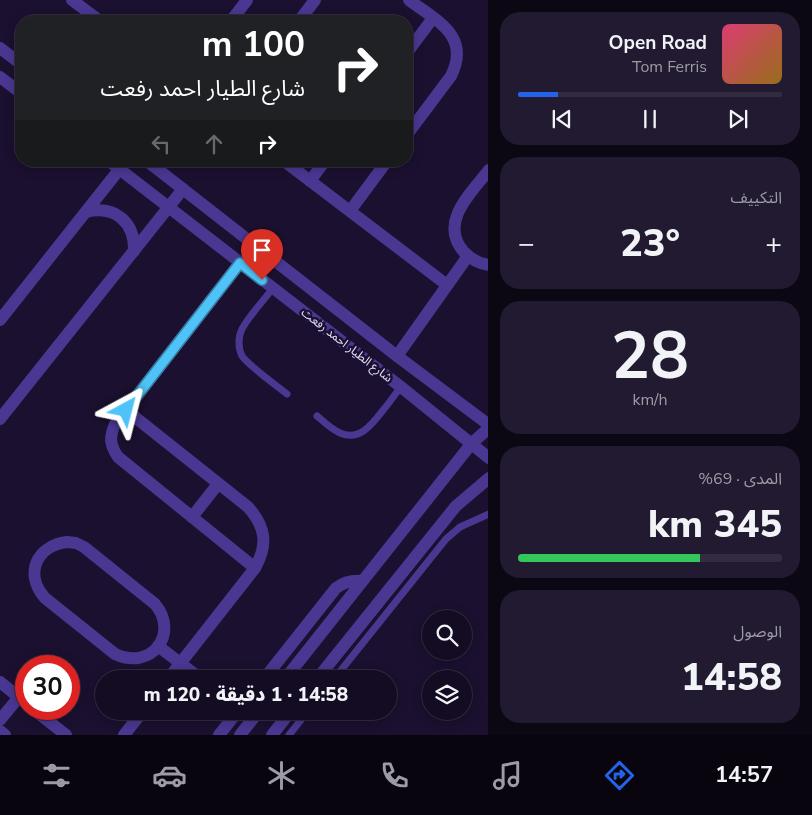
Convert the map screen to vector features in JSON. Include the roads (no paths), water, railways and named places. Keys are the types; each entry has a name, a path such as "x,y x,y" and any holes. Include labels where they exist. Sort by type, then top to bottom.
{"street":[{"path":"236,15 247,0"},
{"path":"304,15 315,0"},
{"path":"409,0 445,27 452,35 458,56 456,67 451,76 413,127"},
{"path":"78,2 93,15"},
{"path":"413,45 433,18"},
{"path":"0,48 15,59"},
{"path":"0,77 15,88"},
{"path":"0,320 121,167"},
{"name":"شارع الطيار احمد رفعت","path":"125,167 169,208 401,387 472,443 488,458"},
{"name":"شارع الطيار احمد رفعت","path":"155,167 488,426"},
{"path":"292,167 447,285"},
{"path":"310,181 320,167"},
{"path":"350,211 383,167"},
{"path":"488,170 462,205 457,213 455,222 455,232 461,249 475,261 488,265"},
{"path":"0,420 183,189"},
{"path":"86,212 102,210 110,212 124,221 133,235 134,251"},
{"path":"397,356 468,256"},
{"path":"240,263 115,424 111,441 113,450 118,457 255,568"},
{"path":"126,410 248,508 256,516 264,536 264,548 255,568 175,670"},
{"path":"292,670 472,443 488,426"},
{"path":"324,670 456,506 488,478"},
{"path":"192,517 218,484"},
{"path":"58,543 76,543 155,604 160,610 164,624 164,632 158,646 146,656 130,659 116,654 101,643 40,592 34,576 37,560 42,553 58,543"},
{"path":"271,670 336,588 346,582 362,581"},
{"path":"158,646 190,670"},
{"path":"0,682 15,694"},
{"path":"0,720 15,706"},
{"path":"47,720 66,735"},
{"path":"124,735 136,720"},
{"path":"219,735 231,720"},
{"path":"240,735 252,720"},
{"path":"272,735 284,720"},
{"path":"0,731 5,735"}],"lane":[{"path":"273,288 242,330 239,338 239,347 247,362 287,394"},
{"path":"317,416 338,432 347,435 356,434 371,426 401,387"},
{"path":"341,670 446,539 460,527 488,514"},
{"path":"290,735 301,720"}]}
